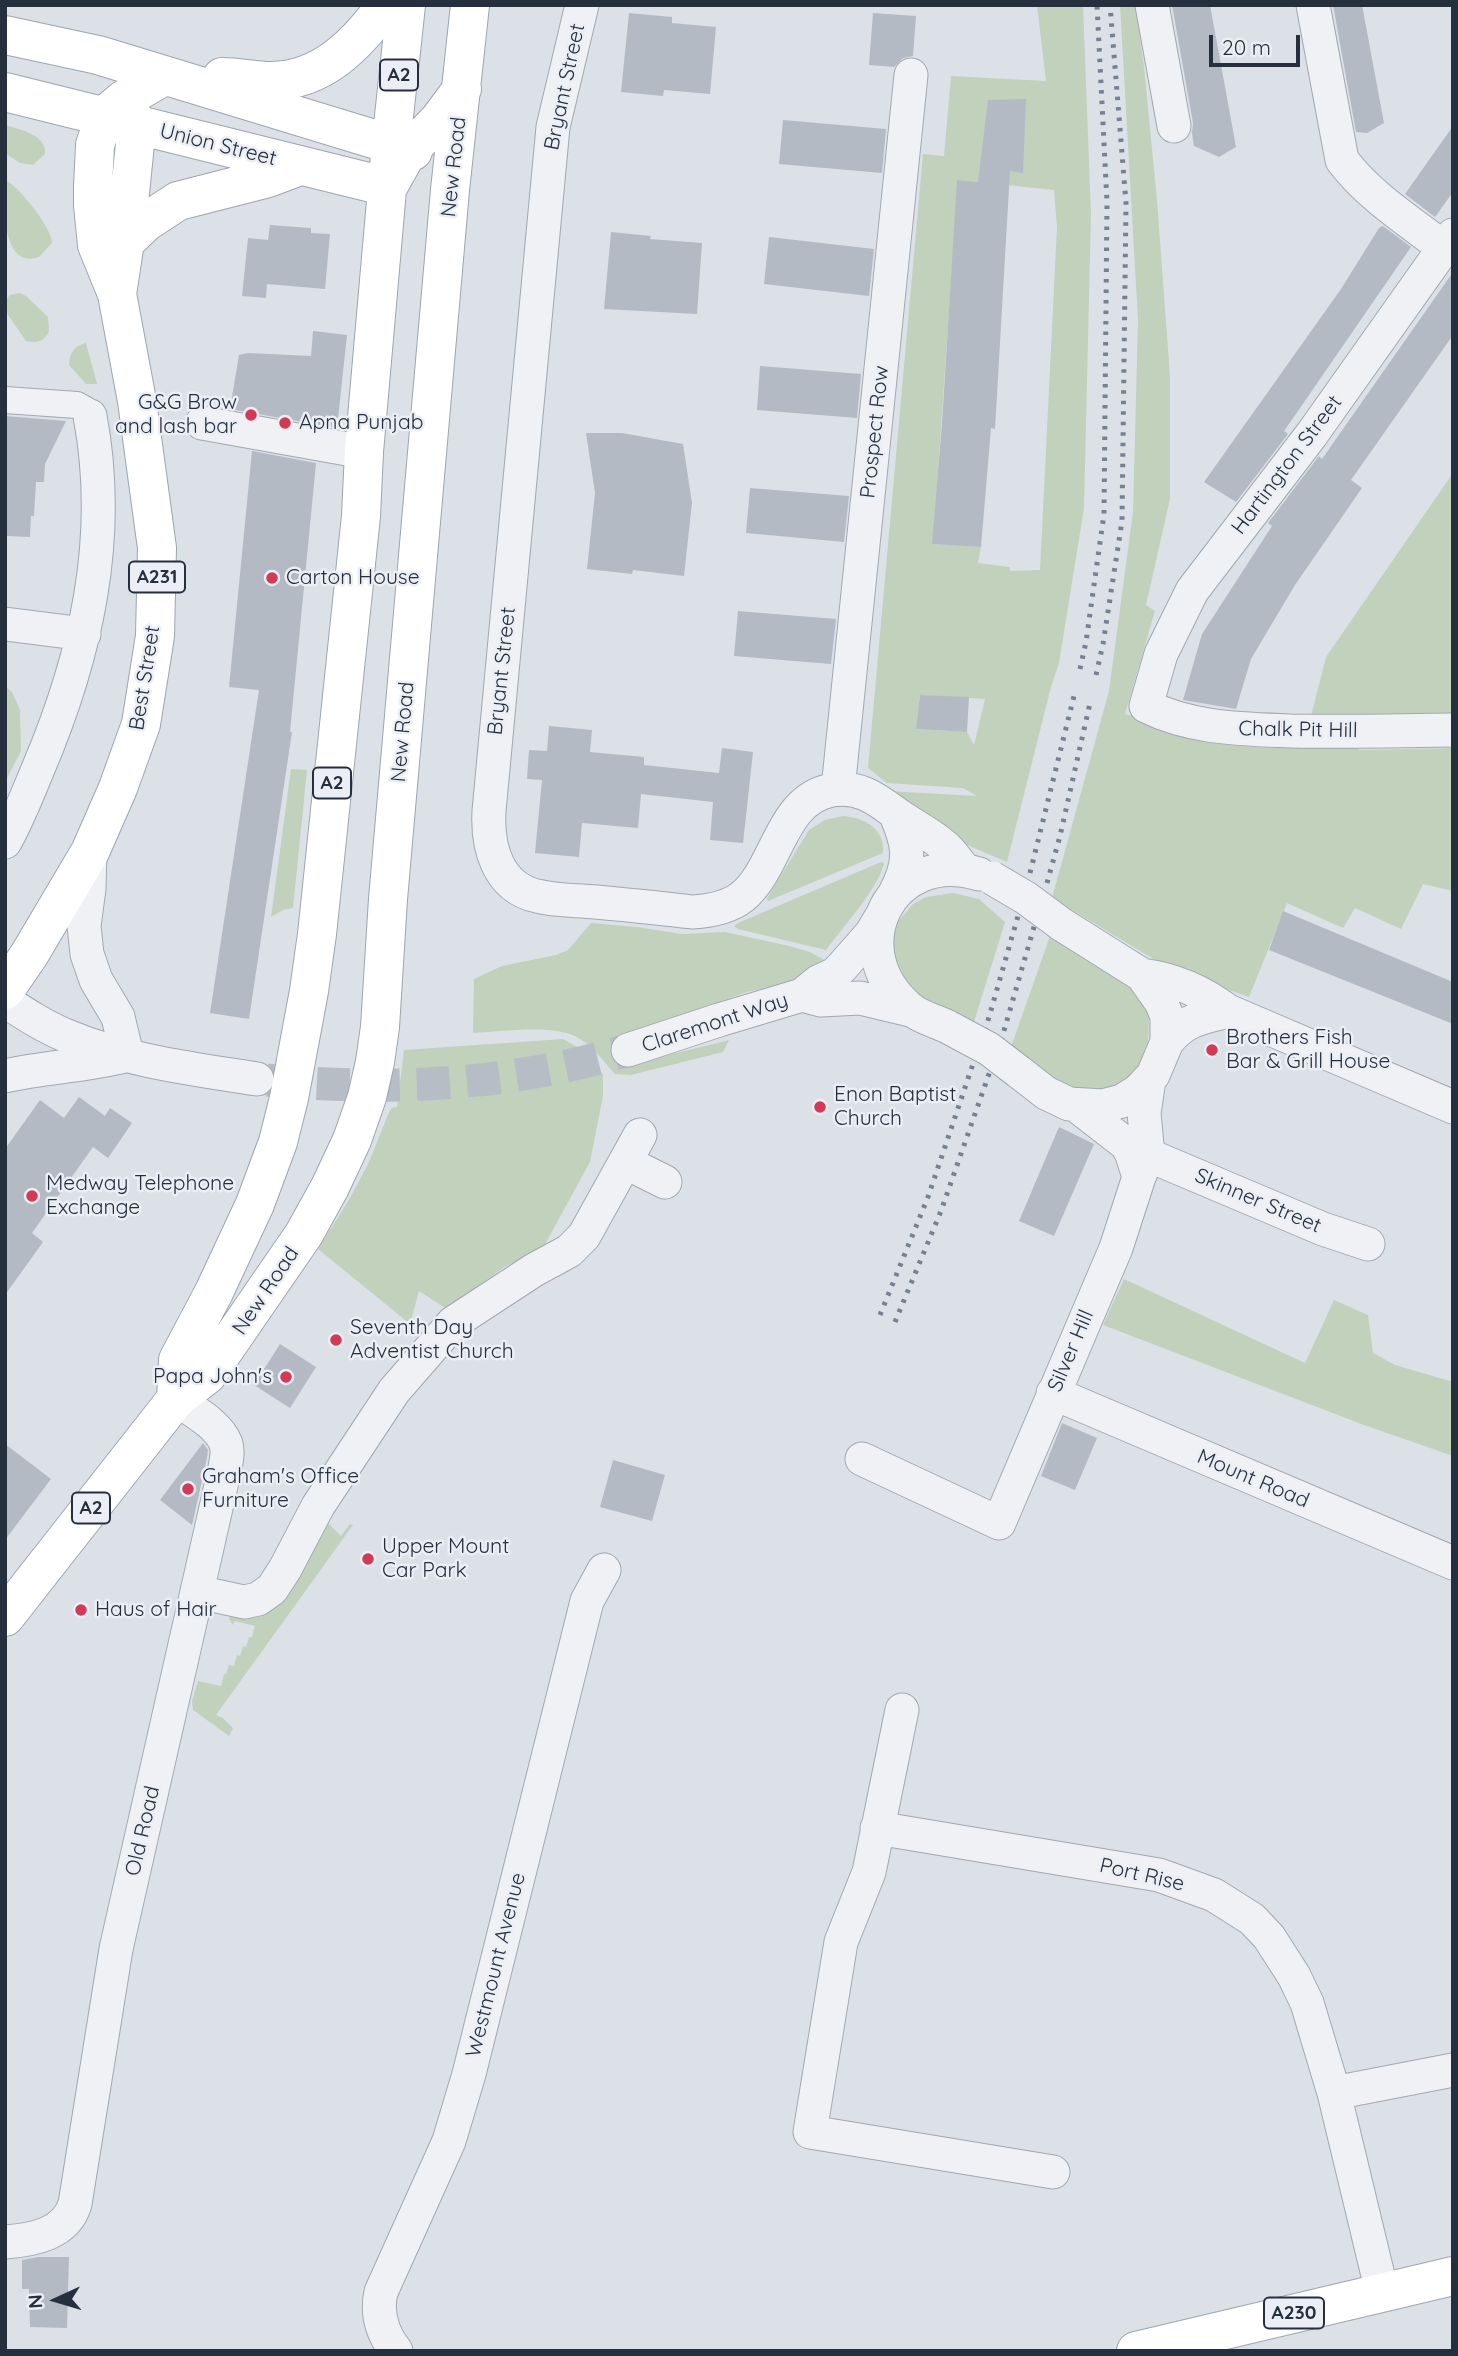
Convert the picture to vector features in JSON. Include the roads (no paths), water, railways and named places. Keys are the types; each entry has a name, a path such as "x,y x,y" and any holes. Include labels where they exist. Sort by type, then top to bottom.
{"main road":[{"path":"61,46 122,113 164,76 238,77 269,81 308,74 331,64 345,52 367,30 386,5"},
{"name":"New Road","path":"176,1398 178,1360 219,1283 255,1204 278,1142 309,991 361,516 364,452 388,187 400,147 406,5"},
{"name":"New Road","path":"5,1617 176,1398 208,1375 291,1255 345,1157 367,1097 380,1027 388,899 450,190 470,5"},
{"path":"5,35 98,55 400,147 433,166 450,190"},
{"path":"400,147 439,120 462,89"},
{"name":"Union Street","path":"5,92 122,113 300,166 388,187"},
{"name":"Best Street","path":"117,294 125,242 122,113"},
{"name":"Best Street","path":"5,990 90,852 118,789 141,724 155,636 157,548 137,401 117,294 97,245 93,205 95,145 122,113"},
{"path":"125,242 146,222 178,201 268,178 300,166"},
{"name":"A230","path":"1136,2351 1453,2276"}],"street":[{"name":"Bryant Street","path":"582,5 553,127 489,811 488,835 493,856 505,877 536,896 692,912 712,910 736,901 753,885 790,822 806,801 818,794 838,789"},
{"path":"1152,5 1174,126"},
{"path":"1313,5 1342,160 1367,188 1448,242"},
{"name":"Prospect Row","path":"838,789 911,75"},
{"name":"Hartington Street","path":"1146,706 1161,654 1192,591 1312,434 1448,242"},
{"path":"5,400 77,405 86,410 90,416 96,457 100,508 95,576 85,634 55,726 5,842"},
{"path":"202,423 364,452"},
{"path":"5,624 85,634"},
{"name":"Chalk Pit Hill","path":"1146,706 1159,713 1225,729 1338,732 1453,730"},
{"path":"838,789 862,792 878,800 978,873 1026,898 1142,975 1161,1002 1167,1016 1167,1042"},
{"path":"895,813 906,843 907,857 906,871 888,905 877,944 881,973 889,986 910,1010 989,1049 1046,1093 1077,1106 1126,1144 1144,1166"},
{"path":"90,852 85,926 88,954 96,981 118,1017 127,1055"},
{"path":"888,905 914,879 932,872 978,873"},
{"name":"Claremont Way","path":"628,1050 802,995 842,967 871,934 888,905"},
{"path":"1142,975 1161,978 1210,997 1228,1011 1453,1107"},
{"name":"Claremont Way","path":"802,995 821,1000 860,998 910,1010"},
{"path":"5,1001 64,1035 127,1055 161,1065 257,1079"},
{"path":"1077,1106 1103,1106 1132,1095 1149,1080 1167,1042 1183,1025 1228,1011"},
{"path":"5,1076 49,1067 102,1062 127,1055"},
{"name":"Silver Hill","path":"862,1459 999,1523 1116,1248 1144,1166 1144,1113 1149,1080"},
{"path":"198,1592 244,1602 258,1599 272,1589 318,1506 394,1391 453,1323 576,1246 633,1149 665,1182"},
{"name":"Skinner Street","path":"1144,1166 1368,1244"},
{"name":"Mount Road","path":"1053,1393 1453,1563"},
{"name":"Old Road","path":"5,2242 51,2232 66,2221 73,2209 84,2158 116,1949 223,1477 226,1445 212,1425 176,1398"},
{"name":"Westmount Avenue","path":"396,2351 381,2324 381,2292 452,2133 587,1601 604,1570"},
{"path":"902,1710 868,1878 841,1942 810,2132 1053,2172"},
{"name":"Port Rise","path":"877,1828 1159,1875 1200,1889 1230,1904 1263,1930 1294,1976 1307,2003 1334,2093 1382,2292"},
{"path":"1334,2093 1453,2070"}],"tunnel":[{"path":"267,1080 358,1085 449,1083 539,1071 628,1050"}],"railway":[{"path":"1080,669 1104,514 1107,202 1097,5"},
{"path":"1096,675 1122,521 1126,203 1110,5"},
{"path":"1030,873 1074,696"},
{"path":"1047,883 1090,703"},
{"path":"985,1031 1020,909"},
{"path":"1001,1041 1036,920"},
{"path":"880,1315 928,1197 974,1061"},
{"path":"895,1322 941,1211 990,1071"}],"place":[{"name":"G&G Brow and lash bar","path":"251,415"},
{"name":"Apna Punjab","path":"285,423"},
{"name":"Carton House","path":"272,578"},
{"name":"Brothers Fish Bar & Grill House","path":"1212,1050"},
{"name":"Enon Baptist Church","path":"820,1107"},
{"name":"Medway Telephone Exchange","path":"32,1196"},
{"name":"Seventh Day Adventist Church","path":"336,1340"},
{"name":"Papa John's","path":"286,1377"},
{"name":"Graham's Office Furniture","path":"188,1489"},
{"name":"Upper Mount Car Park","path":"368,1559"},
{"name":"Haus of Hair","path":"81,1610"}]}
